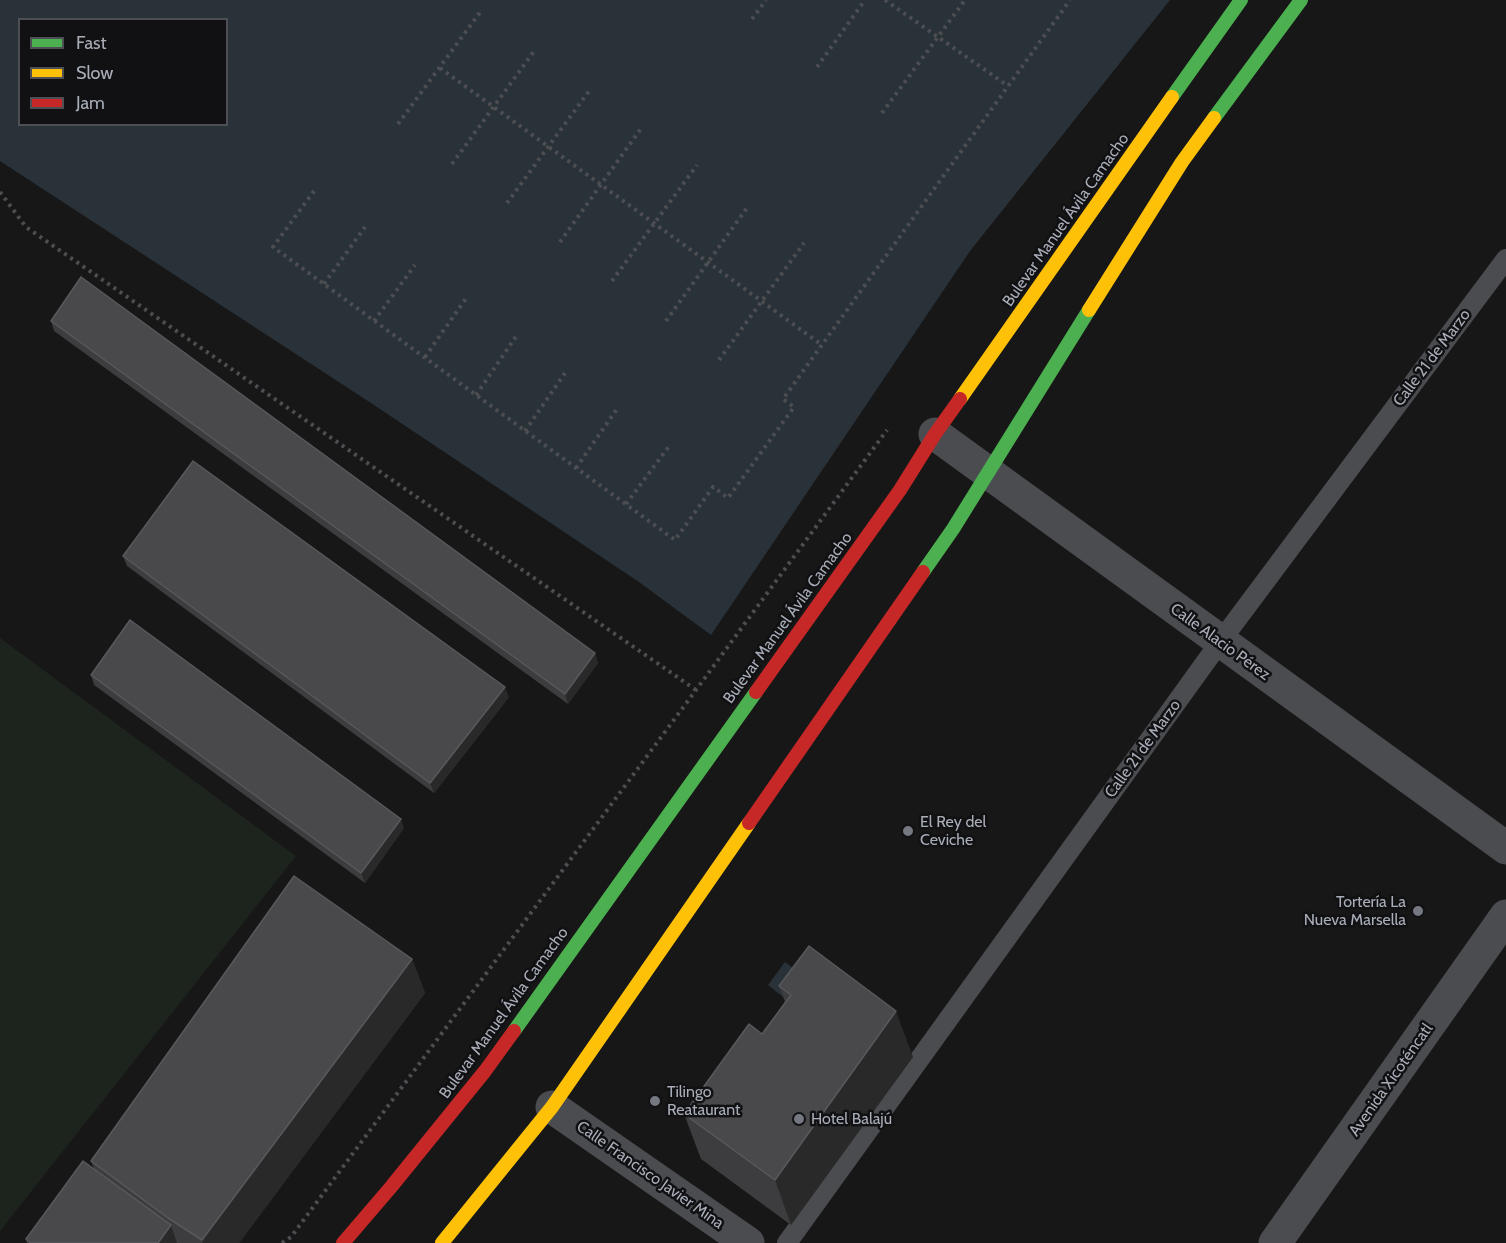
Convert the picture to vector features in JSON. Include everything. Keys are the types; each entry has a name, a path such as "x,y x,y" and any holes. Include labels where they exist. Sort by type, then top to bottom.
{"main road":[{"name":"Bulevar Manuel Ávila Camacho","path":"344,1243 485,1071 900,490 935,434 1241,0"},
{"path":"442,1243 552,1107 954,529 1182,162 1301,0"}],"street":[{"name":"Calle Alacio Pérez","path":"935,434 1506,848"},
{"name":"Avenida Xicoténcatl","path":"1275,1243 1506,916"},
{"name":"Calle Francisco Javier Mina","path":"552,1107 748,1243"}],"lane":[{"name":"Calle 21 de Marzo","path":"787,1243 1220,642 1506,259"}],"path":[{"path":"752,19 766,0"},
{"path":"817,66 865,0"},
{"path":"885,0 1008,86"},
{"path":"882,113 965,0"},
{"path":"314,191 273,247 675,540 713,487 728,498 794,407 783,399 1070,0"},
{"path":"398,124 481,11"},
{"path":"452,164 535,50"},
{"path":"440,68 822,345"},
{"path":"507,203 589,91"},
{"path":"560,242 642,127"},
{"path":"612,281 697,165"},
{"path":"0,192 26,227 696,690"},
{"path":"666,321 749,205"},
{"path":"324,284 365,227"},
{"path":"719,360 804,243"},
{"path":"374,321 415,265"},
{"path":"425,357 467,297"},
{"path":"476,394 517,335"},
{"path":"525,431 566,373"},
{"path":"576,468 618,409"},
{"path":"282,1243 291,1237 892,423"},
{"path":"626,504 670,445"}],"shaded area":[{"path":"0,0 1170,0 970,251 711,635 639,582 371,403 0,161"},
{"path":"0,638 296,856 0,1231"},
{"path":"785,962 825,992 788,1001 768,985"}],"building":[{"path":"81,277 595,653 565,694 51,321"},
{"path":"193,461 505,687 430,783 123,556"},
{"path":"130,620 401,819 361,873 91,675"},
{"path":"294,876 412,959 202,1240 91,1161"},
{"path":"809,946 896,1011 775,1180 684,1114 749,1024 762,1034 791,995 779,986"},
{"path":"83,1161 171,1225 158,1243 31,1243 26,1239"}],"traffic: fast":[{"path":"1172,97 1241,0"},
{"path":"1214,118 1301,0"},
{"path":"923,572 953,529 1089,310"},
{"path":"514,1031 756,692"}],"traffic: slow":[{"path":"960,399 1172,97"},
{"path":"1089,310 1182,162 1214,118"},
{"path":"442,1243 552,1107 749,823"}],"traffic: jam":[{"path":"756,692 900,490 960,399"},
{"path":"749,823 923,572"},
{"path":"343,1243 485,1071 514,1031"}],"place":[{"name":"El Rey del Ceviche","path":"908,831"},
{"name":"Tortería La Nueva Marsella","path":"1418,911"},
{"name":"Tilingo Reataurant","path":"655,1101"},
{"name":"Hotel Balajú","path":"799,1119"}]}
